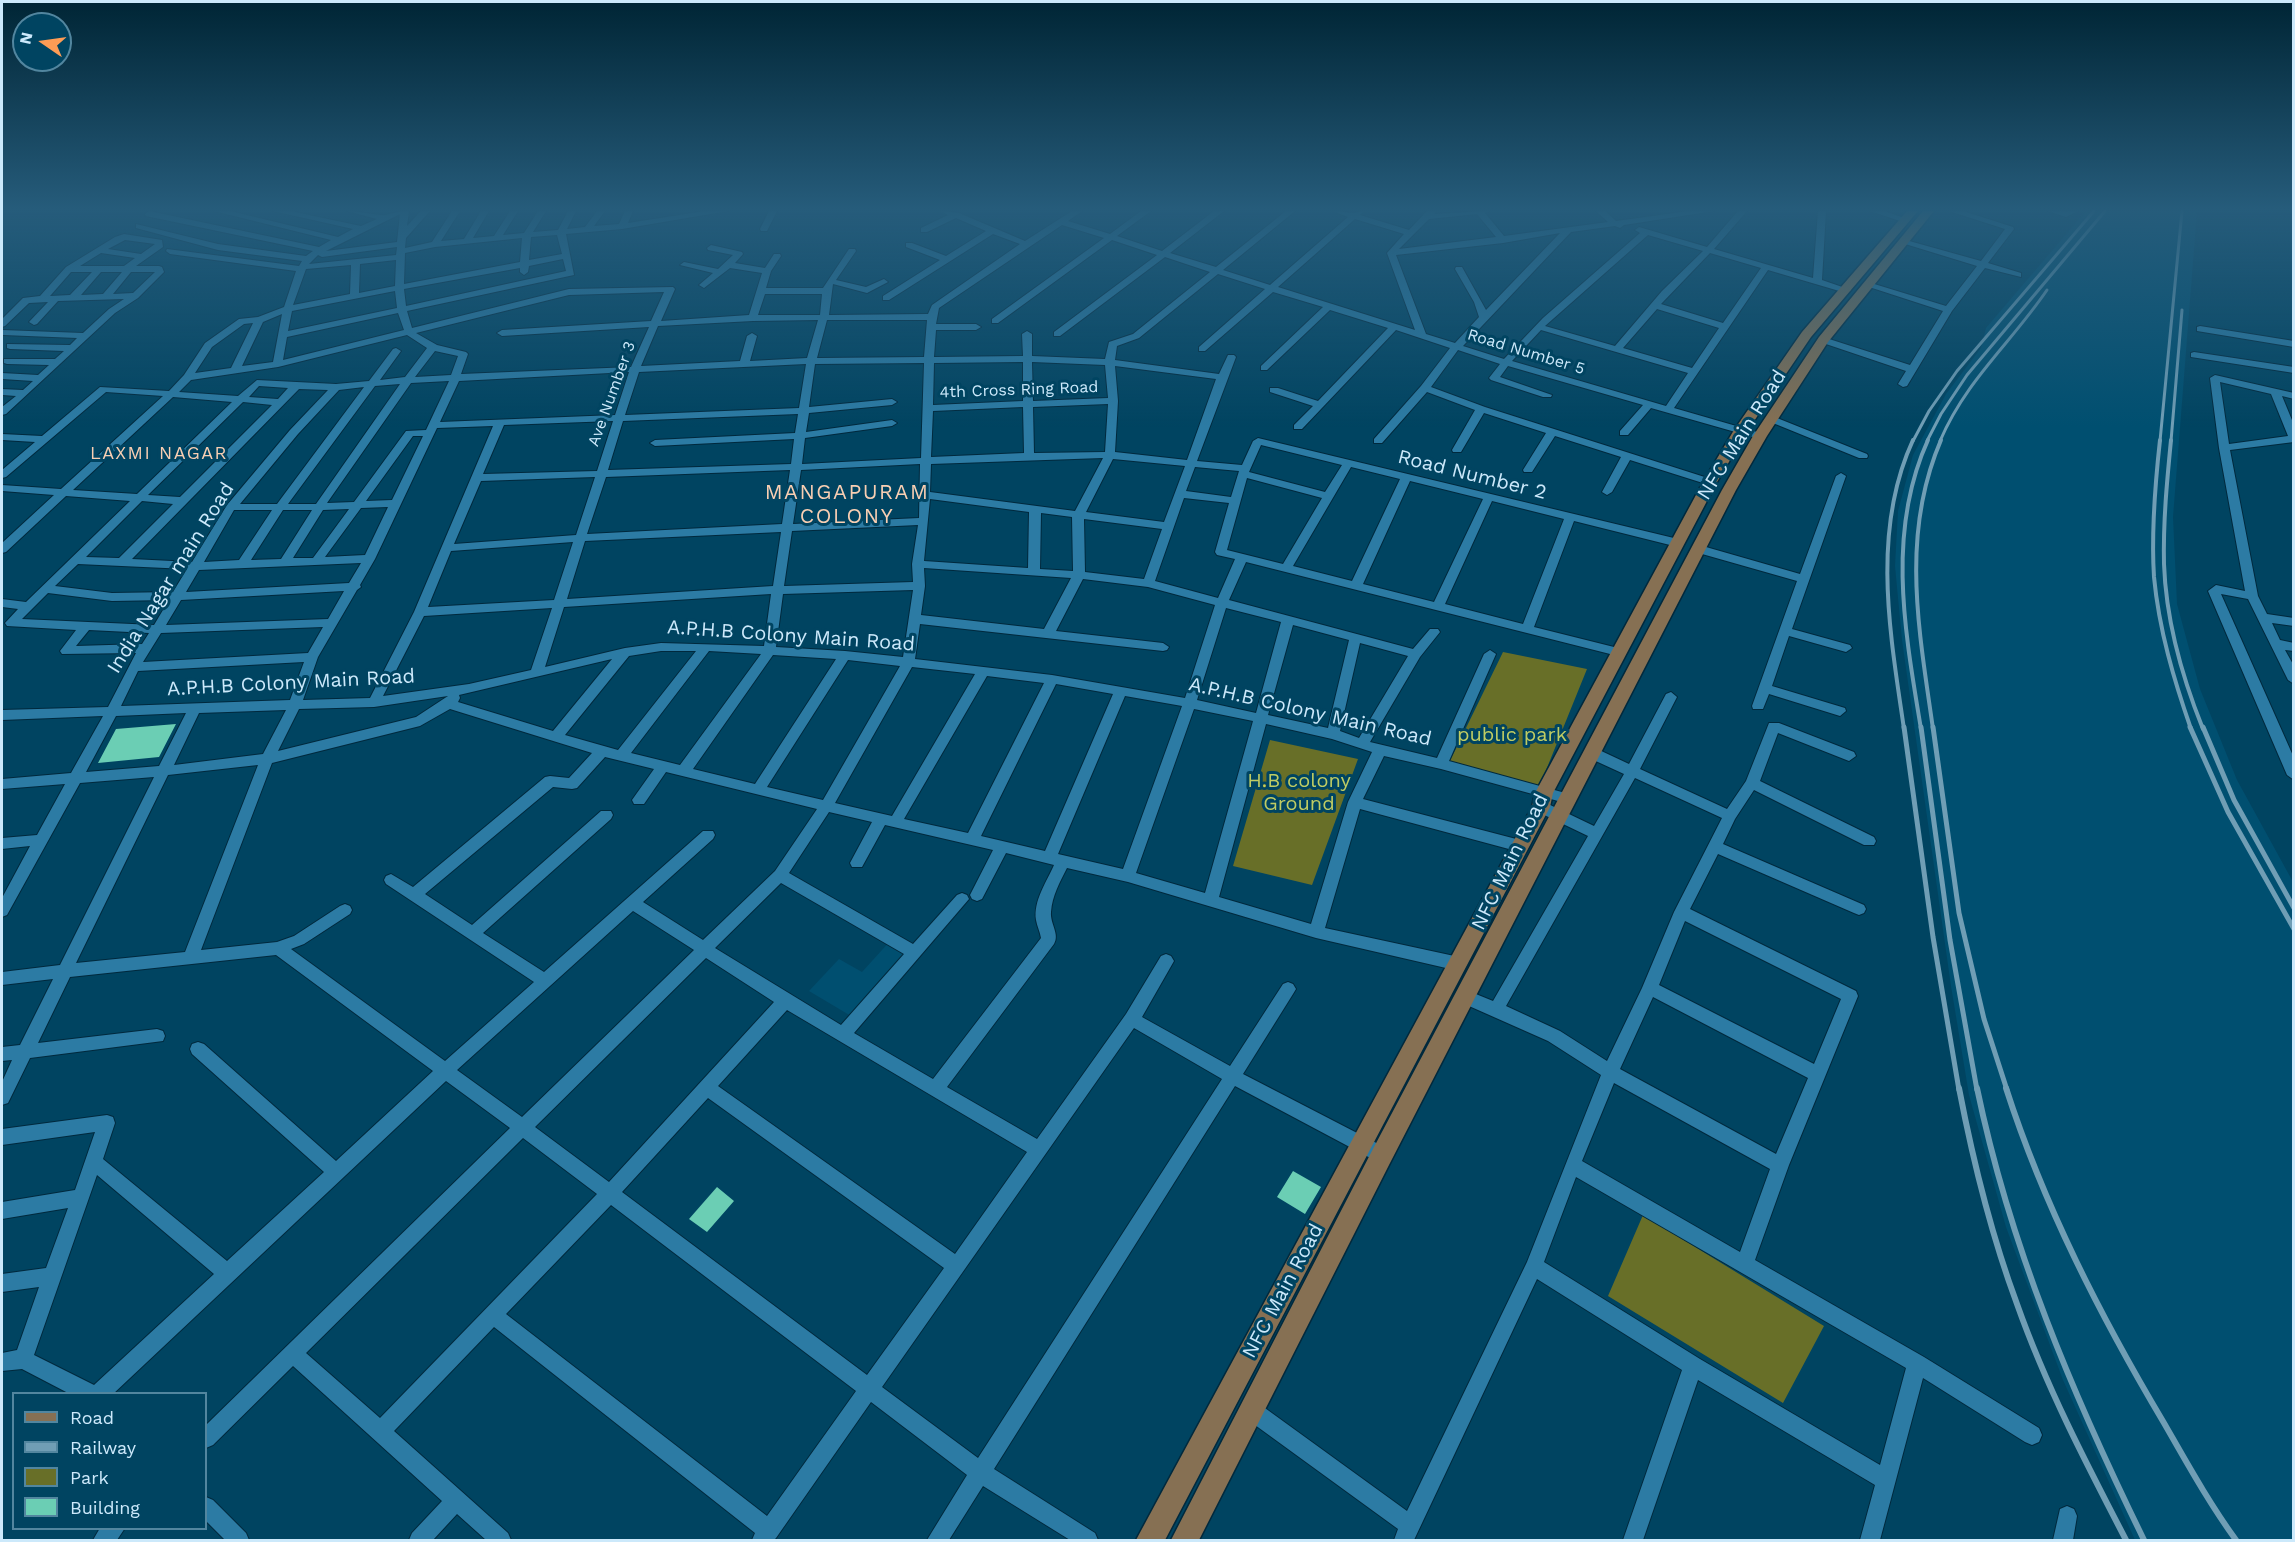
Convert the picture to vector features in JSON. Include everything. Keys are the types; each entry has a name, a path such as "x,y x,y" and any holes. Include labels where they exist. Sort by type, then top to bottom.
{"main road":[{"name":"NFC Main Road","path":"1150,1540 1459,964 1618,652 1710,483 1741,430 1806,334 1855,283"},
{"name":"NFC Main Road","path":"1185,1540 1382,1155 1466,998 1729,490 1760,436 1823,340 1868,285"}],"street":[{"path":"44,299 57,283"},
{"path":"73,298 86,283"},
{"path":"106,297 117,283"},
{"path":"2,411 25,393 112,310 135,296 149,283"},
{"path":"278,364 286,309 299,283"},
{"path":"354,296 355,283"},
{"path":"191,956 267,759 294,706 312,657 355,587 369,559 455,379 463,354 432,348 409,332 402,309 400,283"},
{"path":"2,549 170,395 188,377 208,345 242,321 259,320 286,309 422,283"},
{"path":"282,335 523,283"},
{"path":"753,318 763,283"},
{"path":"683,771 769,652 797,467 802,411 811,361 831,283"},
{"path":"761,291 829,286 867,290 882,283"},
{"path":"886,298 910,283"},
{"path":"207,1436 780,875 826,806 908,663 920,586 918,564 924,521 931,322 935,307 970,283"},
{"path":"995,321 1048,283"},
{"path":"1057,334 1124,283"},
{"path":"1048,634 1079,574 1078,516 1110,455 1113,401 1110,362 1114,342 1136,336 1201,283"},
{"name":"Road Number 5","path":"1253,283 1422,337 1760,436"},
{"path":"1202,349 1279,283"},
{"path":"1402,283 1422,337"},
{"path":"1467,283 1479,302 1484,317"},
{"path":"1378,441 1425,388 1456,347 1517,283"},
{"path":"1547,395 1494,378 1505,362 1539,327 1590,283"},
{"path":"1617,350 1677,283"},
{"path":"1668,410 1755,283"},
{"path":"1820,283 1846,290"},
{"path":"1903,384 1948,310 1968,283"},
{"path":"1868,285 1948,310"},
{"name":"Ave Number 3","path":"188,377 278,364 570,292 670,290 653,324 618,416 537,672"},
{"path":"3,328 26,300 135,296"},
{"path":"34,322 56,298"},
{"path":"1655,305 1725,327"},
{"path":"1264,368 1328,307"},
{"path":"502,333 824,316 976,327"},
{"path":"234,372 259,320"},
{"path":"1298,427 1393,327"},
{"path":"1539,327 1694,372"},
{"path":"3,328 86,336"},
{"path":"2200,330 2294,344"},
{"path":"1028,334 1029,456"},
{"path":"744,364 752,336"},
{"path":"1823,340 1911,369"},
{"path":"10,346 74,348"},
{"path":"285,562 319,507 407,380 432,348"},
{"path":"243,564 279,508 396,351"},
{"path":"2194,355 2294,370"},
{"path":"1148,583 1182,494 1222,377 1232,357"},
{"path":"333,622 158,629 84,628 11,623 257,383 336,387 407,380 811,361 1029,359 1110,362 1222,377"},
{"path":"7,361 58,362"},
{"path":"2,376 41,378"},
{"path":"2292,674 2252,596 2224,448 2215,378 2294,396"},
{"path":"122,562 296,386"},
{"name":"India Nagar main Road","path":"3,905 113,710 134,667 231,507 294,432 336,387"},
{"path":"1425,388 1481,409 1710,483"},
{"path":"2,476 104,389 279,402"},
{"path":"1274,390 1321,405"},
{"path":"2,392 25,393"},
{"path":"2224,448 2293,438 2275,392"},
{"name":"4th Cross Ring Road","path":"927,408 1113,401"},
{"path":"317,560 411,433 500,422 802,411 891,402"},
{"path":"1624,434 1649,404"},
{"path":"1456,450 1481,409"},
{"path":"1772,419 1863,456"},
{"path":"374,702 420,612 500,422"},
{"path":"655,443 800,436 892,423"},
{"path":"1528,470 1552,432"},
{"path":"2,437 44,439"},
{"name":"Road Number 2","path":"1245,472 1258,441 1678,543"},
{"path":"476,478 797,467 872,458 1110,455 1193,463 1245,472 1328,496"},
{"path":"1607,492 1627,455"},
{"path":"1286,568 1348,463"},
{"path":"1245,472 1220,551 1618,652"},
{"path":"1758,706 1841,476"},
{"path":"1356,586 1406,477"},
{"path":"2,488 184,501"},
{"path":"1182,494 1237,501"},
{"path":"924,495 1035,511 1170,526"},
{"path":"1438,607 1489,497"},
{"path":"231,507 279,508 396,503"},
{"path":"1034,573 1035,511"},
{"path":"1527,630 1570,517"},
{"path":"447,548 579,538 924,521"},
{"path":"1700,549 1803,579"},
{"path":"1128,876 1190,703 1222,602 1242,557"},
{"path":"74,560 195,566 369,559"},
{"path":"918,564 1079,574 1148,583 1416,654"},
{"path":"420,612 779,590 920,586"},
{"path":"44,589 112,597 355,587"},
{"path":"2252,596 2214,591 2294,775"},
{"path":"2,603 28,606"},
{"path":"2265,618 2294,622"},
{"path":"916,619 1163,647"},
{"path":"1210,902 1288,620"},
{"path":"84,628 66,651 145,648"},
{"path":"1786,631 1846,648"},
{"path":"1363,743 1416,654 1434,632"},
{"path":"1333,734 1355,639"},
{"path":"2277,644 2294,647"},
{"name":"A.P.H.B Colony Main Road","path":"2,715 374,702 459,690 625,652 661,647 706,647 844,655 1052,679 1262,717 1333,734 1380,750 1441,764 1565,808 1596,834"},
{"path":"621,756 706,647"},
{"path":"556,736 625,652"},
{"path":"1441,764 1490,654"},
{"path":"758,790 844,655"},
{"path":"134,667 312,657"},
{"path":"858,863 983,671"},
{"path":"972,840 1052,679"},
{"path":"1764,688 1840,711"},
{"path":"2,784 162,771 267,759 420,721 449,704 459,690"},
{"path":"936,1089 1049,940 1050,933 1043,919 1043,907 1056,860 1121,691"},
{"path":"1496,1009 1632,772 1671,697"},
{"path":"449,704 621,756 1128,876 1316,932 1459,964"},
{"path":"2,1098 194,710"},
{"path":"1251,1410 1408,1533 1534,1266 1610,1072 1650,988 1681,912 1730,816 1752,783 1774,726 1849,756"},
{"path":"1316,932 1355,801 1380,750"},
{"path":"414,895 550,781 572,784 602,751"},
{"path":"1592,753 1730,816"},
{"path":"639,800 663,766"},
{"path":"1752,783 1869,841"},
{"path":"1355,801 1521,846"},
{"path":"474,934 480,925 606,816"},
{"path":"100,1392 226,1272 444,1071 708,835"},
{"path":"2,843 41,840"},
{"path":"1714,846 1859,909"},
{"path":"843,1034 915,952 969,897 1002,847"},
{"path":"780,875 915,952"},
{"path":"391,880 544,981"},
{"path":"633,903 785,1001 1039,1150"},
{"path":"2,978 278,948 299,940 345,910"},
{"path":"1681,912 1850,996 1780,1165 1744,1265"},
{"path":"278,948 523,1128 868,1390 980,1472 1088,1540"},
{"path":"493,1315 766,1536 1132,1019 1166,961"},
{"path":"1650,988 1817,1074"},
{"path":"937,1540 1288,989"},
{"path":"1466,998 1554,1036 1610,1072 1780,1165"},
{"path":"380,1432 610,1193 785,1001"},
{"path":"1132,1019 1232,1076 1382,1155"},
{"path":"2,1054 158,1035"},
{"path":"198,1049 335,1171"},
{"path":"706,1087 957,1266"},
{"path":"2,1137 107,1123 23,1359"},
{"path":"94,1162 226,1272"},
{"path":"1572,1165 1917,1364 2032,1435"},
{"path":"2,1210 82,1197"},
{"path":"1534,1266 1693,1366 1886,1480"},
{"path":"2,1283 54,1276"},
{"path":"293,1354 501,1540"},
{"path":"2,1362 23,1359 87,1392"},
{"path":"1870,1540 1917,1364"},
{"path":"1633,1540 1693,1366"},
{"path":"419,1540 457,1499"},
{"path":"207,1508 240,1540"},
{"path":"2063,1540 2067,1516"}],"shaded area":[{"path":"2024,283 2191,283 2173,517 2177,604 2200,689 2237,780 2293,882 2293,1540 2135,1540 2063,1380 2006,1227 1969,1095 1951,986 1902,640 1895,566 1898,511 1913,455 1946,394 1981,348 1986,328"},
{"path":"892,939 915,952 856,1019 809,991 839,959 862,972"}],"green space":[{"name":"public park","path":"1503,652 1587,669 1538,790 1448,765"},
{"name":"H.B colony Ground","path":"1270,740 1358,759 1312,885 1233,866"},
{"path":"1643,1215 1824,1326 1783,1403 1608,1296"}],"building":[{"path":"176,724 159,757 98,763 116,729"},
{"path":"1293,1171 1321,1187 1305,1214 1277,1197"},
{"path":"717,1187 734,1201 707,1232 689,1219"}],"railway":[{"path":"1913,441 1929,411 1957,371 2032,283"},
{"path":"1927,441 1941,414 1967,375 2044,283"},
{"path":"2160,441 2175,283"},
{"path":"1940,441 1976,380 2047,290"},
{"path":"2171,441 2182,310"},
{"path":"1904,729 1890,619 1888,546 1892,510 1900,475 1913,440"},
{"path":"1921,729 1905,619 1903,546 1907,510 1915,475 1928,440"},
{"path":"1933,729 1916,583 1920,511 1928,476 1941,440"},
{"path":"2160,440 2154,508 2154,577 2168,654 2191,729"},
{"path":"2171,440 2164,533 2165,585 2176,648 2203,729"},
{"path":"1904,727 1933,937 1959,1090"},
{"path":"1921,727 1950,940 1977,1090"},
{"path":"1933,727 1959,913 1984,1019 2007,1090"},
{"path":"2190,727 2228,812 2294,929"},
{"path":"2203,727 2234,800 2294,908"},
{"path":"1959,1088 1970,1143 1999,1251 2028,1335 2082,1453 2126,1540"},
{"path":"1977,1088 2007,1205 2046,1319 2093,1431 2144,1540"},
{"path":"2006,1088 2056,1218 2096,1302 2190,1468 2236,1540"}],"district":[{"name":"LAXMI NAGAR","path":"159,454"},
{"name":"MANGAPURAM COLONY","path":"847,505"}]}
